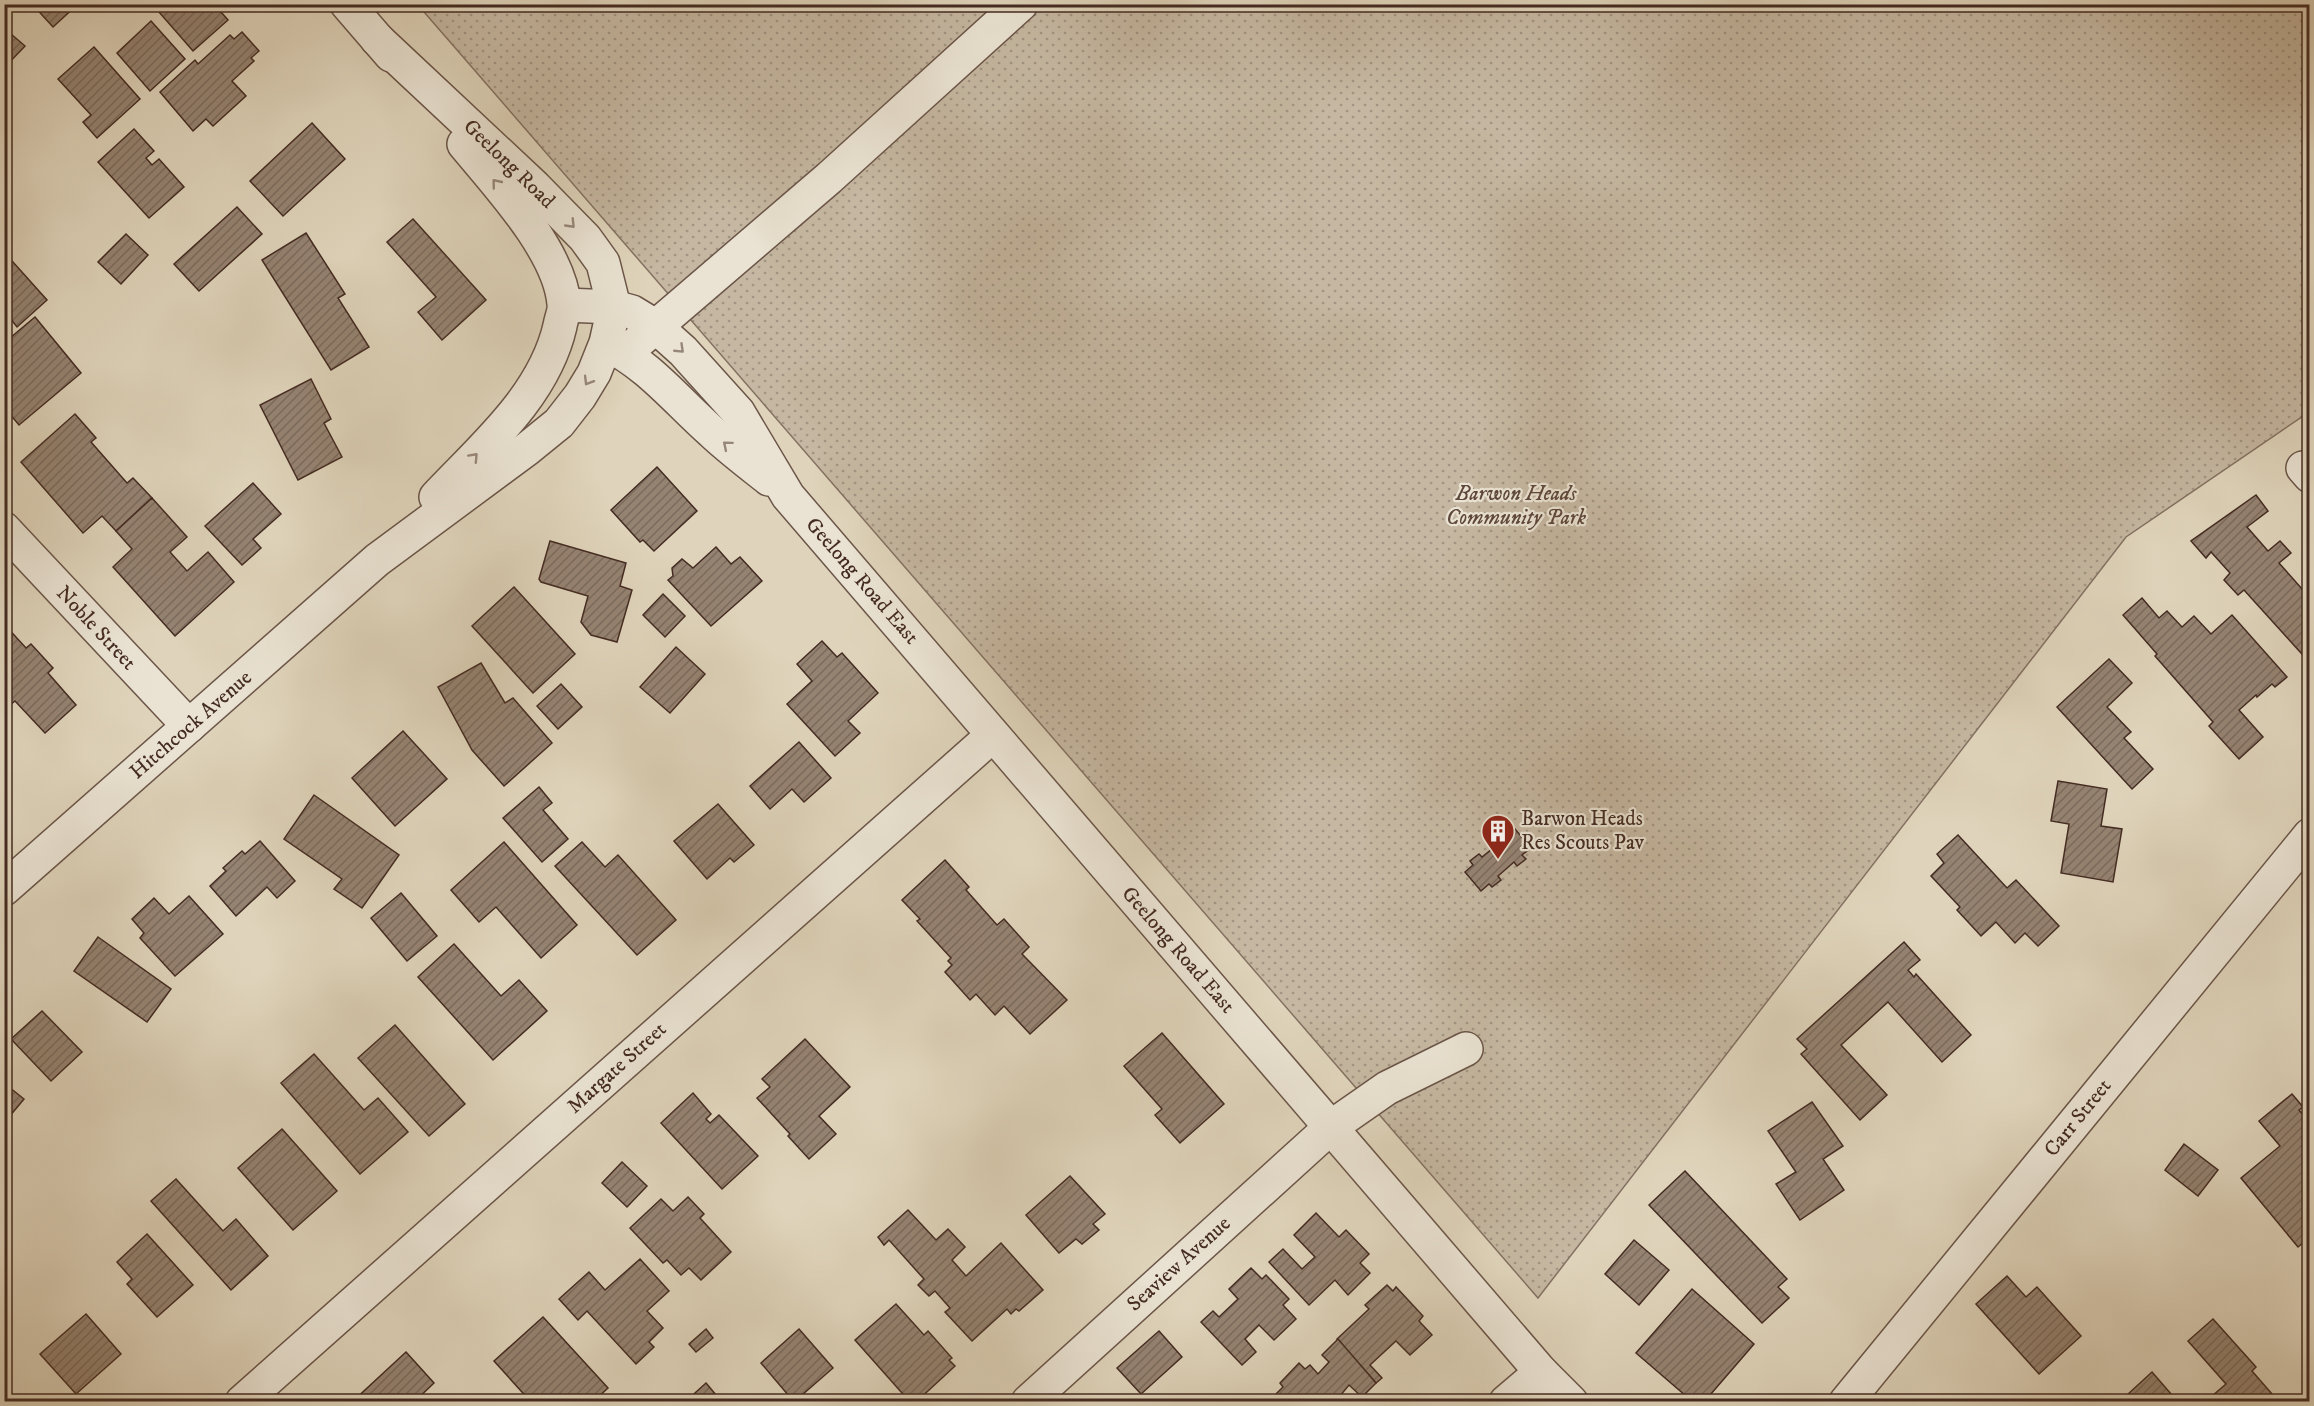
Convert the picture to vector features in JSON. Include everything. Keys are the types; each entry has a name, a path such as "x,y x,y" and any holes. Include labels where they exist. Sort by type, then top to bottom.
{"street":[{"name":"Geelong Road","path":"347,4 517,208 557,274 565,305"},
{"path":"615,348 655,326 829,178 1022,4"},
{"name":"Geelong Road","path":"377,39 536,187 585,238 603,263 614,307"},
{"name":"Geelong Road East","path":"565,305 614,307 632,312 655,326 683,351 738,412 788,496"},
{"name":"Geelong Road East","path":"565,305 615,348 647,369 712,433 788,496 1541,1372 1571,1401"},
{"name":"Hitchcock Avenue","path":"377,560 501,428 533,389 558,335 565,305"},
{"name":"Hitchcock Avenue","path":"4,889 377,560 559,423 615,348 614,307"},
{"name":"Noble Street","path":"4,529 189,726"},
{"name":"Margate Street","path":"242,1401 993,735"},
{"name":"Carr Street","path":"1846,1401 2310,835"},
{"name":"Seaview Avenue","path":"1028,1401 1330,1127 1387,1088 1466,1049"},
{"path":"1506,1401 1541,1372"}],"green space":[{"name":"Barwon Heads Community Park","path":"418,5 2309,5 2309,412 2126,537 1538,1298"}],"building":[{"path":"32,4 78,4 53,27"},
{"path":"152,4 214,4 228,20 193,51"},
{"path":"151,21 185,59 150,91 117,53"},
{"path":"4,28 25,46 4,68"},
{"path":"242,32 259,51 251,58 254,61 232,81 246,96 213,126 206,119 193,131 160,92 195,60 198,64 230,35 234,39"},
{"path":"94,47 140,99 97,138 83,122 91,115 58,79"},
{"path":"312,123 345,159 283,216 250,181"},
{"path":"134,129 154,151 146,158 152,165 159,159 184,187 149,218 98,162"},
{"path":"237,207 262,234 199,291 174,264"},
{"path":"413,219 486,300 442,340 418,312 436,297 387,242"},
{"path":"306,233 345,294 338,298 369,347 331,370 262,260"},
{"path":"126,234 148,255 121,284 98,262"},
{"path":"4,252 47,300 17,327 10,318 4,324"},
{"path":"35,317 81,373 19,425 4,407 4,343"},
{"path":"311,379 331,419 324,423 342,457 298,480 260,405"},
{"path":"75,414 96,438 91,442 127,483 133,478 152,498 116,531 102,516 83,533 21,462"},
{"path":"657,467 697,511 654,551 643,540 640,542 611,510"},
{"path":"253,483 281,514 253,539 261,548 242,565 205,526"},
{"path":"2256,495 2268,511 2247,527 2268,551 2280,541 2291,553 2279,563 2310,598 2310,663 2244,590 2238,595 2224,580 2230,573 2211,552 2206,558 2191,541"},
{"path":"152,498 187,537 170,552 187,571 208,552 234,582 175,636 113,567 132,549 116,531"},
{"path":"550,541 626,563 620,586 632,590 617,642 591,635 581,622 588,596 541,582 539,579"},
{"path":"716,547 731,564 740,557 762,581 711,626 668,580 673,576 672,568 682,559 693,568"},
{"path":"514,587 575,654 533,693 472,626"},
{"path":"663,594 685,616 665,637 643,615"},
{"path":"2142,598 2159,618 2167,611 2182,627 2194,616 2211,634 2232,615 2287,677 2275,687 2272,684 2257,697 2256,695 2239,710 2263,737 2239,759 2209,726 2213,722 2155,656 2157,654 2123,615"},
{"path":"4,624 26,648 31,644 53,668 48,673 76,705 45,733 15,701 4,710"},
{"path":"822,641 837,657 842,653 878,693 848,721 860,733 835,756 787,704 812,681 797,664"},
{"path":"676,647 705,674 670,713 640,687"},
{"path":"2109,659 2132,683 2107,707 2131,732 2124,738 2153,769 2132,789 2057,707"},
{"path":"481,663 505,703 513,698 552,743 504,786 472,750 438,687"},
{"path":"561,684 582,707 558,729 537,706"},
{"path":"403,731 447,779 395,826 352,778"},
{"path":"799,742 831,778 804,802 792,789 770,809 750,786"},
{"path":"2058,781 2107,789 2101,826 2122,829 2113,882 2061,873 2069,824 2051,821"},
{"path":"539,787 552,803 543,810 568,839 542,862 503,818"},
{"path":"314,795 399,855 362,908 334,889 342,879 284,839"},
{"path":"718,804 754,845 734,862 730,858 707,879 674,841"},
{"name":"Barwon Heads Res Scouts Pav","path":"1515,829 1531,848 1522,855 1526,859 1517,866 1514,862 1498,876 1501,880 1492,887 1489,884 1481,891 1465,872 1473,865 1470,861 1479,854 1482,857 1498,844 1495,840 1503,833 1507,837"},
{"path":"1958,835 2007,888 2016,880 2059,926 2038,946 2025,933 2015,943 1996,922 1981,936 1957,910 1960,907 1931,876 1944,863 1937,854"},
{"path":"260,841 295,881 277,898 267,887 236,916 210,886 226,871 223,868 242,851 245,854"},
{"path":"504,842 577,925 541,958 496,907 479,922 451,890"},
{"path":"582,842 605,867 618,855 676,920 637,955 555,866"},
{"path":"945,860 969,887 966,890 997,925 1004,919 1029,947 1022,954 1067,1000 1030,1034 1004,1006 995,1015 976,994 970,1000 945,972 952,965 948,961 951,958 917,921 920,919 902,900"},
{"path":"401,893 437,936 407,961 371,918"},
{"path":"189,896 223,934 175,976 140,938 144,933 132,919 154,898 169,914"},
{"path":"98,937 171,989 147,1022 74,971"},
{"path":"1904,942 1920,960 1908,970 1914,977 1916,974 1971,1035 1942,1062 1888,1002 1841,1045 1887,1095 1860,1120 1801,1054 1807,1049 1797,1039"},
{"path":"454,944 501,996 519,980 547,1011 493,1060 418,977"},
{"path":"42,1011 82,1052 51,1081 11,1039"},
{"path":"395,1025 465,1104 429,1136 358,1058"},
{"path":"1162,1033 1224,1104 1180,1143 1155,1115 1162,1109 1124,1066"},
{"path":"805,1039 850,1087 819,1116 836,1134 809,1159 757,1098 770,1087 762,1079"},
{"path":"314,1054 364,1110 378,1098 408,1132 360,1174 281,1083"},
{"path":"4,1083 24,1099 4,1123"},
{"path":"693,1093 711,1114 706,1119 710,1123 719,1115 758,1156 722,1189 661,1123"},
{"path":"2292,1094 2303,1107 2299,1110 2310,1123 2310,1237 2298,1247 2241,1178 2280,1146 2259,1121"},
{"path":"1812,1102 1843,1146 1823,1159 1844,1190 1800,1220 1776,1184 1796,1172 1768,1131"},
{"path":"282,1129 337,1191 293,1230 238,1168"},
{"path":"2184,1144 2218,1170 2198,1196 2165,1170"},
{"path":"622,1162 647,1186 627,1207 602,1183"},
{"path":"1685,1171 1787,1279 1778,1287 1789,1298 1762,1323 1649,1205"},
{"path":"1070,1176 1105,1214 1093,1224 1099,1230 1082,1244 1076,1239 1059,1253 1026,1215"},
{"path":"176,1179 223,1231 236,1219 268,1256 231,1290 151,1201"},
{"path":"688,1197 704,1214 700,1218 731,1252 701,1280 689,1268 681,1275 667,1260 663,1263 630,1228 661,1199 673,1211"},
{"path":"908,1210 936,1240 948,1229 965,1247 952,1260 966,1276 1001,1243 1043,1290 1019,1311 1016,1309 1011,1314 1007,1309 972,1341 945,1312 950,1308 935,1291 929,1296 918,1285 924,1279 889,1240 884,1245 878,1237"},
{"path":"1316,1213 1339,1237 1346,1230 1369,1254 1360,1263 1370,1273 1348,1295 1335,1280 1309,1305 1269,1262 1283,1249 1302,1269 1315,1257 1294,1235"},
{"path":"147,1234 193,1285 157,1317 127,1284 132,1279 117,1262"},
{"path":"1634,1240 1669,1270 1639,1305 1605,1274"},
{"path":"640,1259 669,1291 647,1311 663,1328 649,1342 654,1347 636,1364 587,1311 578,1320 559,1299 589,1272 605,1290"},
{"path":"1251,1268 1262,1279 1266,1275 1289,1299 1283,1305 1296,1319 1274,1340 1259,1325 1245,1339 1256,1352 1242,1365 1201,1322 1213,1311 1219,1317 1238,1299 1229,1289"},
{"path":"2007,1276 2026,1297 2037,1287 2081,1336 2039,1374 1976,1304"},
{"path":"1387,1285 1393,1291 1396,1287 1423,1316 1419,1321 1432,1335 1410,1355 1396,1341 1370,1365 1382,1378 1376,1383 1337,1339 1369,1309 1365,1305"},
{"path":"1692,1289 1754,1344 1704,1402 1693,1402 1636,1353"},
{"path":"896,1304 924,1335 928,1331 952,1358 949,1360 955,1366 916,1402 910,1402 855,1340"},
{"path":"86,1314 121,1354 76,1394 40,1354"},
{"path":"543,1317 608,1388 593,1402 531,1402 494,1361"},
{"path":"2213,1319 2256,1367 2252,1371 2279,1402 2205,1402 2226,1384 2188,1341"},
{"path":"706,1329 713,1338 696,1352 689,1344"},
{"path":"799,1329 833,1368 794,1402 761,1363"},
{"path":"1159,1331 1182,1357 1141,1394 1117,1368"},
{"path":"1338,1339 1376,1383 1362,1397 1349,1385 1335,1402 1284,1402 1276,1394 1283,1387 1280,1383 1299,1363 1305,1369 1310,1365 1318,1374 1329,1362 1322,1355"},
{"path":"406,1352 434,1383 414,1402 352,1402"},
{"path":"2152,1372 2178,1402 2133,1402 2127,1395"},
{"path":"706,1383 722,1402 685,1402"}],"place":[{"name":"Barwon Heads Res Scouts Pav","path":"1498,860"}]}
